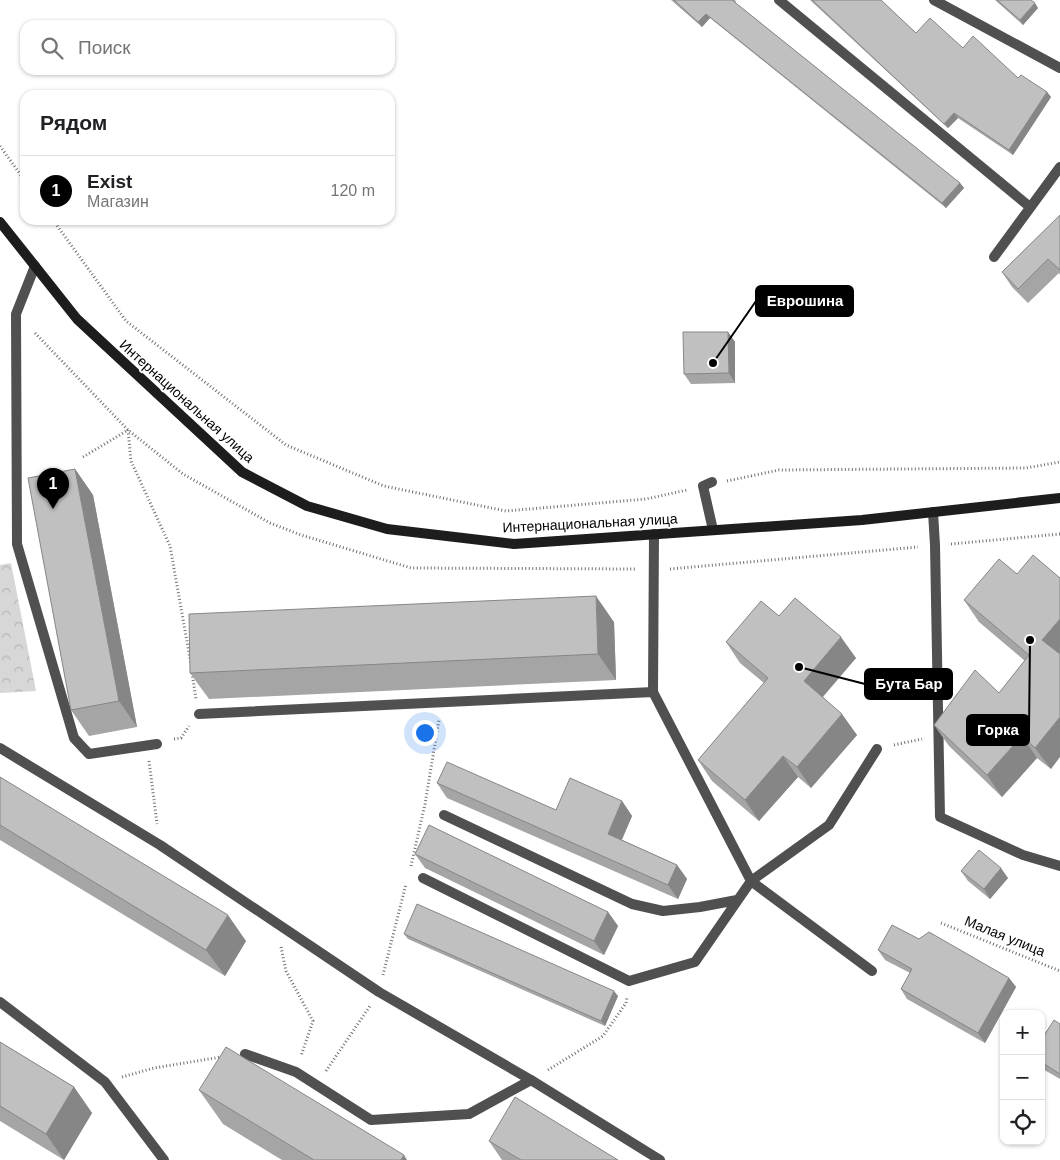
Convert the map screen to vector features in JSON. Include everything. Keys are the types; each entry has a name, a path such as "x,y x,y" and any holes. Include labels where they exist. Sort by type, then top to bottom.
{"main road":[{"name":"Интернациональная улица","path":"0,222 78,319 242,472 307,506 387,529 514,544 862,520 1060,498"}],"street":[{"path":"779,0 1030,207"},
{"path":"934,0 1060,68"},
{"path":"994,257 1060,168"},
{"path":"35,266 16,314 17,544 74,738 89,754 157,744"},
{"path":"707,484 713,530"},
{"path":"933,512 940,817 1023,855 1060,866"},
{"path":"654,534 653,692 751,881 872,971"},
{"path":"199,714 653,692"},
{"path":"0,748 160,846 379,992 532,1080 660,1160"},
{"path":"423,878 628,981 695,962 751,881 829,825 877,749"},
{"path":"444,815 632,904 663,911 738,900"},
{"path":"0,1002 105,1082 164,1160"},
{"path":"245,1054 296,1072 371,1120 469,1114 532,1080"}],"path":[{"path":"0,146 20,174"},
{"path":"57,225 126,321 286,445 384,486 506,511 646,499 707,484 778,470 1026,468 1060,462"},
{"path":"16,314 128,430 183,474 270,523 301,535 411,568 620,568 654,570 1060,534"},
{"path":"83,457 128,430"},
{"path":"128,430 131,461 170,546 199,714 181,738 157,744"},
{"path":"409,871 425,804 442,702"},
{"path":"877,749 938,735"},
{"path":"147,746 160,846"},
{"path":"316,1085 379,992 407,880"},
{"path":"275,922 286,971 313,1021 296,1072"},
{"name":"Малая улица","path":"941,923 1060,971"},
{"path":"532,1080 603,1036 626,1003 628,981"},
{"path":"105,1082 154,1068 245,1054"}],"green space":[{"path":"11,563 36,691 0,693 0,565"}],"building":[{"path":"674,0 732,0 960,183 942,203 706,14 698,22"},
{"path":"812,0 881,0 916,33 930,18 963,48 973,36 1018,78 1021,75 1047,92 1009,150 954,113 944,124"},
{"path":"997,0 1031,0 1035,3 1020,20"},
{"path":"1060,215 1060,270 1048,259 1018,289 1002,272"},
{"path":"683,332 728,332 729,373 684,374"},
{"path":"75,469 119,701 71,710 28,478"},
{"path":"1033,555 1060,578 1060,619 1042,640 1060,654 1060,717 1035,748 1022,736 987,775 934,725 975,670 999,693 1029,655 964,600 999,559 1017,574"},
{"path":"596,596 598,654 190,673 189,614"},
{"path":"795,598 841,637 804,681 842,714 797,767 783,756 745,800 698,760 768,678 726,642 761,601 779,616"},
{"path":"447,762 556,810 570,778 622,801 608,834 677,865 668,885 437,783"},
{"path":"0,777 228,915 206,950 0,825"},
{"path":"429,825 608,912 594,941 415,854"},
{"path":"979,850 1001,868 984,889 961,871"},
{"path":"417,904 614,991 601,1021 404,934"},
{"path":"892,925 919,939 929,932 1009,978 978,1033 901,989 912,969 878,950"},
{"path":"1054,1020 1060,1024 1060,1074 1045,1065 1045,1034"},
{"path":"0,1042 74,1087 46,1134 0,1106"},
{"path":"226,1047 404,1155 401,1160 314,1160 199,1090"},
{"path":"515,1097 618,1160 521,1160 489,1141"}],"place":[{"name":"Еврошина","path":"713,363"},
{"name":"Exist","path":"53,509"},
{"name":"Горка","path":"1030,640"},
{"name":"Бута Бар","path":"799,667"}]}
